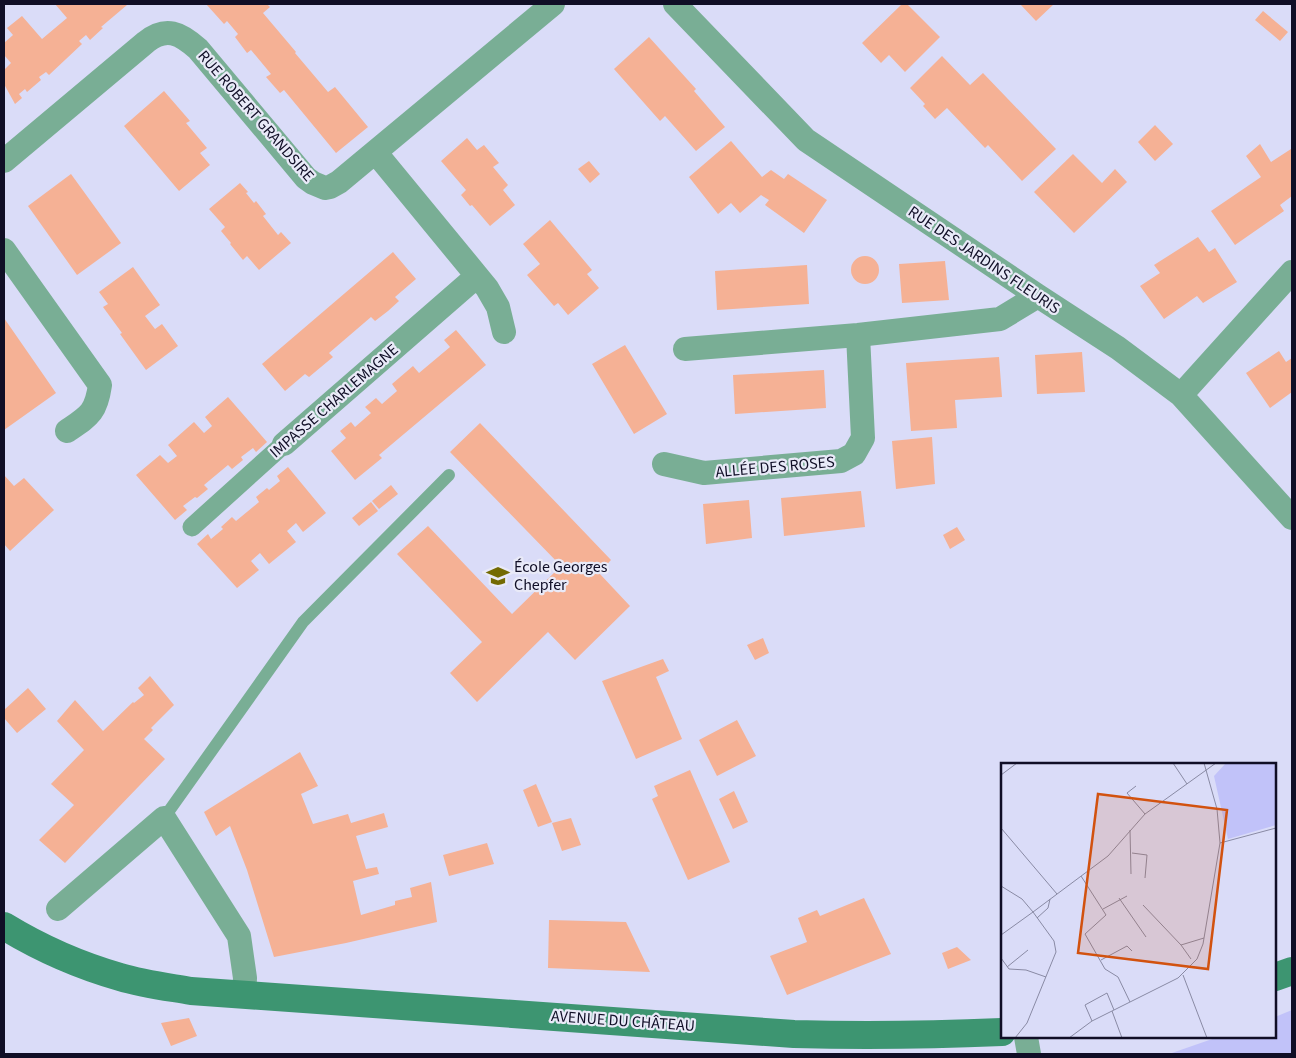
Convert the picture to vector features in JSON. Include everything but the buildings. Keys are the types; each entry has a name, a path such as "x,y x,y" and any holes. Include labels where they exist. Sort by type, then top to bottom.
{"main road":[{"name":"AVENUE DU CHÂTEAU","path":"4,926 29,941 70,961 121,978 191,991 794,1034 872,1036 1001,1032"},
{"path":"1276,977 1292,971"}],"street":[{"name":"RUE ROBERT GRANDSIRE","path":"4,160 153,36 170,32 188,40 198,49 306,178 326,188 335,185 376,153 553,4"},
{"name":"RUE DES JARDINS FLEURIS","path":"675,4 806,140 1118,348 1181,395 1292,518"},
{"path":"376,153 487,288 498,307 504,332"},
{"path":"4,250 100,385 98,402 88,416 67,431"},
{"path":"1181,395 1292,272"},
{"name":"IMPASSE CHARLEMAGNE","path":"192,527 477,276"},
{"path":"685,349 858,335 1000,319 1038,296"},
{"name":"ALLÉE DES ROSES","path":"664,464 704,473 841,461 854,454 863,438 858,335"},
{"path":"58,909 164,818 238,936 245,978 244,995"},
{"path":"1026,1038 1029,1054"}],"lane":[{"path":"164,818 303,622 449,475"}],"shaded area":[{"path":"1292,1010 1292,1054 1169,1054 1215,1038 1276,1038 1276,1017"}],"place":[{"name":"École Georges Chepfer","path":"498,576"}]}
